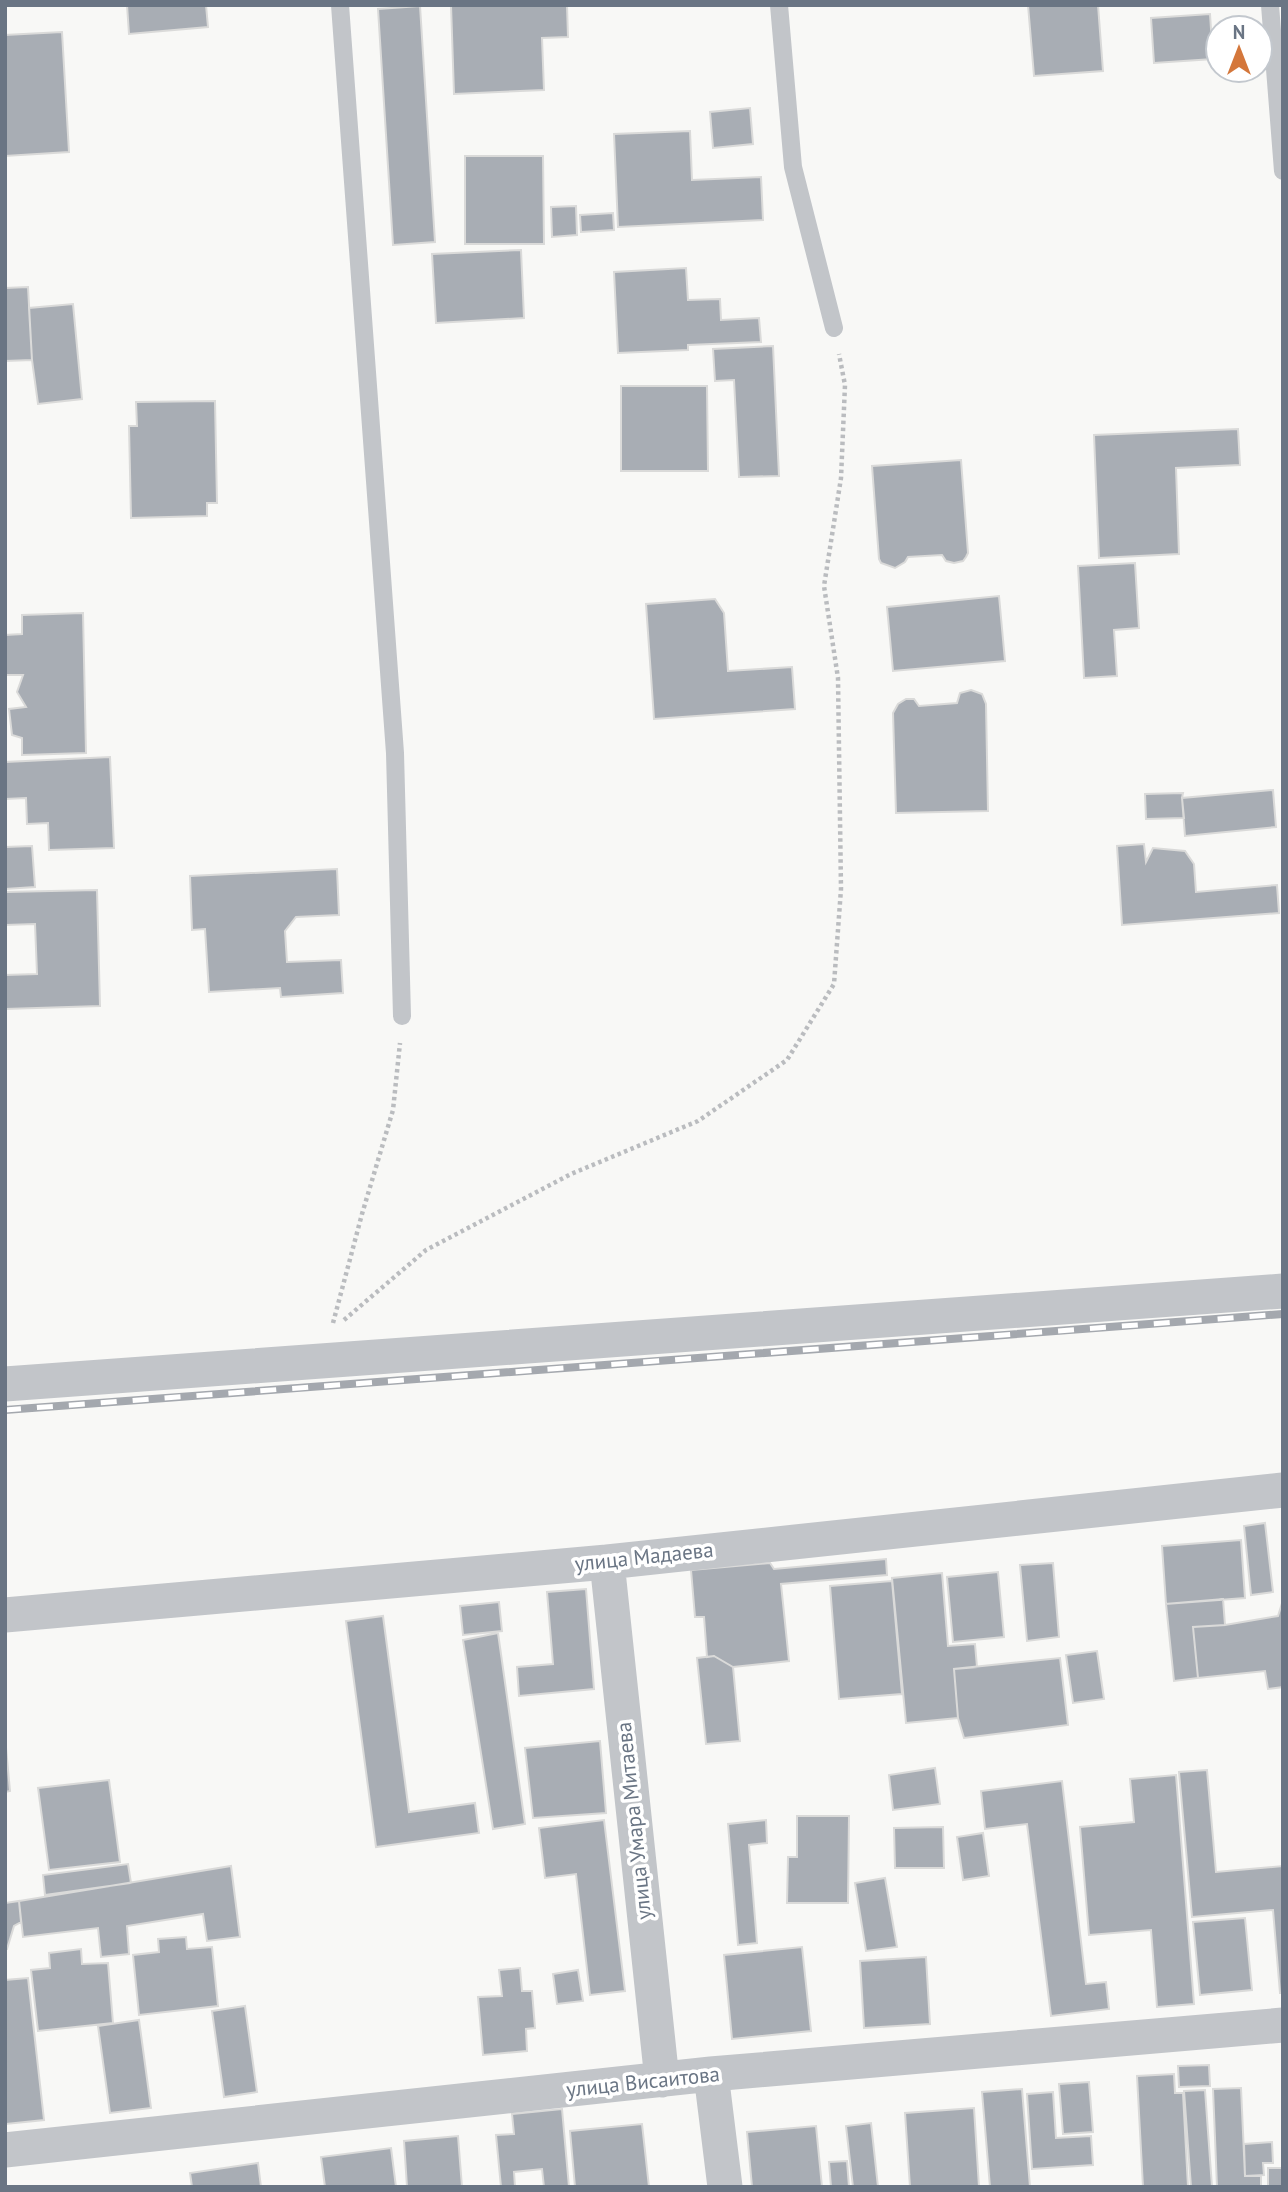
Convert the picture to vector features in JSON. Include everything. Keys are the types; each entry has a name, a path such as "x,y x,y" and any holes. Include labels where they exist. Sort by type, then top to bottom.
{"street":[{"path":"5,1384 1283,1290"},
{"name":"улица Мадаева","path":"5,1615 607,1562 1283,1490"},
{"name":"улица Умара Митаева","path":"607,1562 662,2080"},
{"name":"улица Висаитова","path":"5,2150 711,2074 1283,2025"},
{"path":"711,2074 725,2187"}],"lane":[{"path":"340,5 395,752 402,1016"},
{"path":"779,5 793,167 834,328"},
{"path":"1270,5 1283,171"}],"path":[{"path":"402,1016 393,1110 331,1331 426,1250 571,1174 698,1121 787,1060 834,984 841,889 838,678 824,586 841,478 845,385 834,328"}],"building":[{"path":"127,5 206,5 208,27 129,34"},
{"path":"451,5 567,5 568,37 542,38 544,90 454,94"},
{"path":"1028,5 1098,5 1103,71 1034,76"},
{"path":"420,6 435,242 393,245 378,9"},
{"path":"1204,14 1204,60 1154,63 1151,18"},
{"path":"62,32 69,152 5,156 5,35"},
{"path":"750,108 753,144 713,148 710,112"},
{"path":"690,131 692,180 761,177 763,220 618,227 614,134"},
{"path":"465,156 543,156 544,244 465,244"},
{"path":"576,206 577,235 552,237 551,207"},
{"path":"613,213 614,230 581,232 580,215"},
{"path":"521,250 524,318 436,323 432,254"},
{"path":"686,268 688,300 720,299 721,320 759,318 761,342 688,345 688,350 618,353 614,272"},
{"path":"28,287 32,360 5,361 5,288"},
{"path":"73,304 82,399 38,404 29,308"},
{"path":"773,346 779,476 739,477 734,380 715,381 713,349"},
{"path":"621,386 707,386 708,471 621,471"},
{"path":"215,401 217,503 207,503 207,516 131,518 129,426 137,426 136,402"},
{"path":"1238,429 1240,465 1176,468 1179,554 1099,558 1094,435"},
{"path":"961,460 968,553 963,561 946,561 942,555 908,557 895,568 881,563 872,466"},
{"path":"1135,563 1139,628 1114,630 1117,676 1084,678 1078,566"},
{"path":"999,596 1005,661 893,671 887,607"},
{"path":"715,599 724,613 728,671 792,667 795,709 654,719 646,604"},
{"path":"83,613 86,753 22,755 22,738 12,735 9,709 26,707 17,692 23,675 5,675 5,635 22,634 22,615"},
{"path":"971,690 982,694 986,704 988,811 896,813 893,713 898,704 906,699 914,699 919,706 957,703 960,693"},
{"path":"110,757 114,848 49,850 48,823 27,824 26,798 5,799 5,762"},
{"path":"1273,790 1276,827 1185,836 1182,798"},
{"path":"1183,793 1184,818 1146,819 1145,794"},
{"path":"1144,844 1146,862 1153,848 1185,851 1194,864 1196,892 1277,885 1279,913 1122,925 1117,846"},
{"path":"32,846 35,887 5,889 5,847"},
{"path":"337,869 339,915 296,917 285,931 287,962 341,960 343,993 281,997 280,988 209,992 205,929 192,930 190,876"},
{"path":"97,890 100,1006 5,1009 5,975 37,974 35,924 5,925 5,892"},
{"path":"1265,1523 1273,1592 1251,1595 1244,1526"},
{"path":"1241,1540 1245,1598 1166,1604 1162,1546"},
{"path":"886,1559 887,1575 781,1584 789,1661 733,1667 714,1656 707,1657 704,1617 695,1617 691,1570 770,1563 774,1569"},
{"path":"1053,1563 1059,1637 1027,1641 1020,1565"},
{"path":"998,1572 1004,1637 953,1642 947,1577"},
{"path":"942,1573 948,1646 975,1644 977,1667 954,1669 958,1718 906,1723 892,1578"},
{"path":"892,1581 902,1694 839,1699 830,1586"},
{"path":"586,1589 594,1689 519,1696 517,1667 553,1664 547,1592"},
{"path":"1223,1599 1225,1625 1193,1627 1198,1678 1174,1681 1166,1604"},
{"path":"1283,1600 1283,1687 1268,1689 1265,1671 1198,1678 1193,1627 1225,1625 1278,1616"},
{"path":"499,1602 502,1631 463,1635 460,1606"},
{"path":"383,1616 409,1812 475,1803 479,1833 376,1847 346,1621"},
{"path":"498,1633 525,1824 493,1829 463,1640"},
{"path":"1097,1651 1104,1699 1073,1703 1066,1655"},
{"path":"714,1656 733,1667 740,1741 706,1744 697,1658"},
{"path":"1060,1658 1068,1725 964,1738 958,1718 954,1669"},
{"path":"5,1737 10,1791 5,1792"},
{"path":"600,1741 606,1813 533,1818 525,1748"},
{"path":"935,1768 940,1804 893,1810 889,1775"},
{"path":"1207,1770 1216,1872 1283,1866 1283,1993 1280,1993 1273,1910 1192,1917 1179,1772"},
{"path":"1176,1775 1194,2004 1157,2007 1151,1930 1089,1935 1080,1827 1134,1822 1130,1779"},
{"path":"109,1780 120,1862 49,1870 38,1788"},
{"path":"1062,1781 1086,1984 1106,1982 1109,2009 1051,2016 1027,1824 985,1829 981,1791"},
{"path":"797,1816 849,1816 848,1903 787,1903 788,1857 797,1857"},
{"path":"604,1820 625,1991 590,1995 576,1874 545,1878 539,1828"},
{"path":"766,1820 767,1843 749,1845 757,1943 738,1945 728,1824"},
{"path":"943,1827 944,1868 895,1868 894,1828"},
{"path":"983,1833 989,1876 963,1880 957,1837"},
{"path":"128,1864 131,1883 45,1895 43,1875"},
{"path":"231,1866 240,1937 207,1941 203,1914 127,1926 129,1954 101,1957 98,1928 23,1937 19,1901"},
{"path":"885,1878 897,1947 866,1951 855,1883"},
{"path":"19,1901 21,1922 14,1926 5,1949 5,1903"},
{"path":"1245,1918 1252,1990 1200,1995 1193,1922"},
{"path":"186,1937 187,1949 212,1947 218,2006 139,2015 133,1955 159,1952 158,1939"},
{"path":"802,1947 811,2031 732,2039 724,1955"},
{"path":"81,1949 82,1964 108,1963 113,2023 38,2031 31,1970 50,1968 49,1953"},
{"path":"926,1957 930,2024 864,2028 860,1961"},
{"path":"520,1968 522,1991 532,1991 535,2028 526,2029 527,2051 483,2055 478,1997 502,1996 499,1970"},
{"path":"578,1970 583,2001 557,2004 553,1974"},
{"path":"28,1978 44,2120 6,2124 5,1980"},
{"path":"245,2006 257,2092 224,2097 212,2011"},
{"path":"139,2020 151,2108 110,2113 98,2026"},
{"path":"1209,2065 1210,2086 1179,2087 1178,2066"},
{"path":"1174,2074 1175,2093 1183,2093 1188,2187 1143,2187 1137,2076"},
{"path":"1089,2082 1093,2132 1063,2134 1059,2084"},
{"path":"1241,2088 1245,2176 1261,2176 1261,2187 1217,2187 1213,2089"},
{"path":"1022,2089 1030,2187 990,2187 982,2092"},
{"path":"1205,2090 1212,2187 1191,2187 1184,2091"},
{"path":"1053,2092 1056,2138 1091,2136 1093,2165 1032,2169 1027,2094"},
{"path":"974,2108 979,2187 910,2187 905,2113"},
{"path":"562,2109 569,2187 544,2187 542,2169 514,2172 515,2187 501,2187 496,2135 514,2134 512,2114"},
{"path":"871,2123 878,2187 853,2187 846,2126"},
{"path":"642,2124 649,2187 575,2187 570,2131"},
{"path":"816,2126 822,2187 752,2187 747,2132"},
{"path":"458,2136 462,2187 407,2187 404,2141"},
{"path":"1272,2142 1273,2163 1263,2163 1264,2175 1245,2176 1244,2144"},
{"path":"391,2148 396,2187 325,2187 321,2157"},
{"path":"847,2161 849,2187 831,2187 829,2162"},
{"path":"258,2163 261,2187 192,2187 190,2173"},
{"path":"1268,2168 1283,2168 1283,2187 1268,2187"}],"railway":[{"path":"5,1410 1283,1314"}]}
